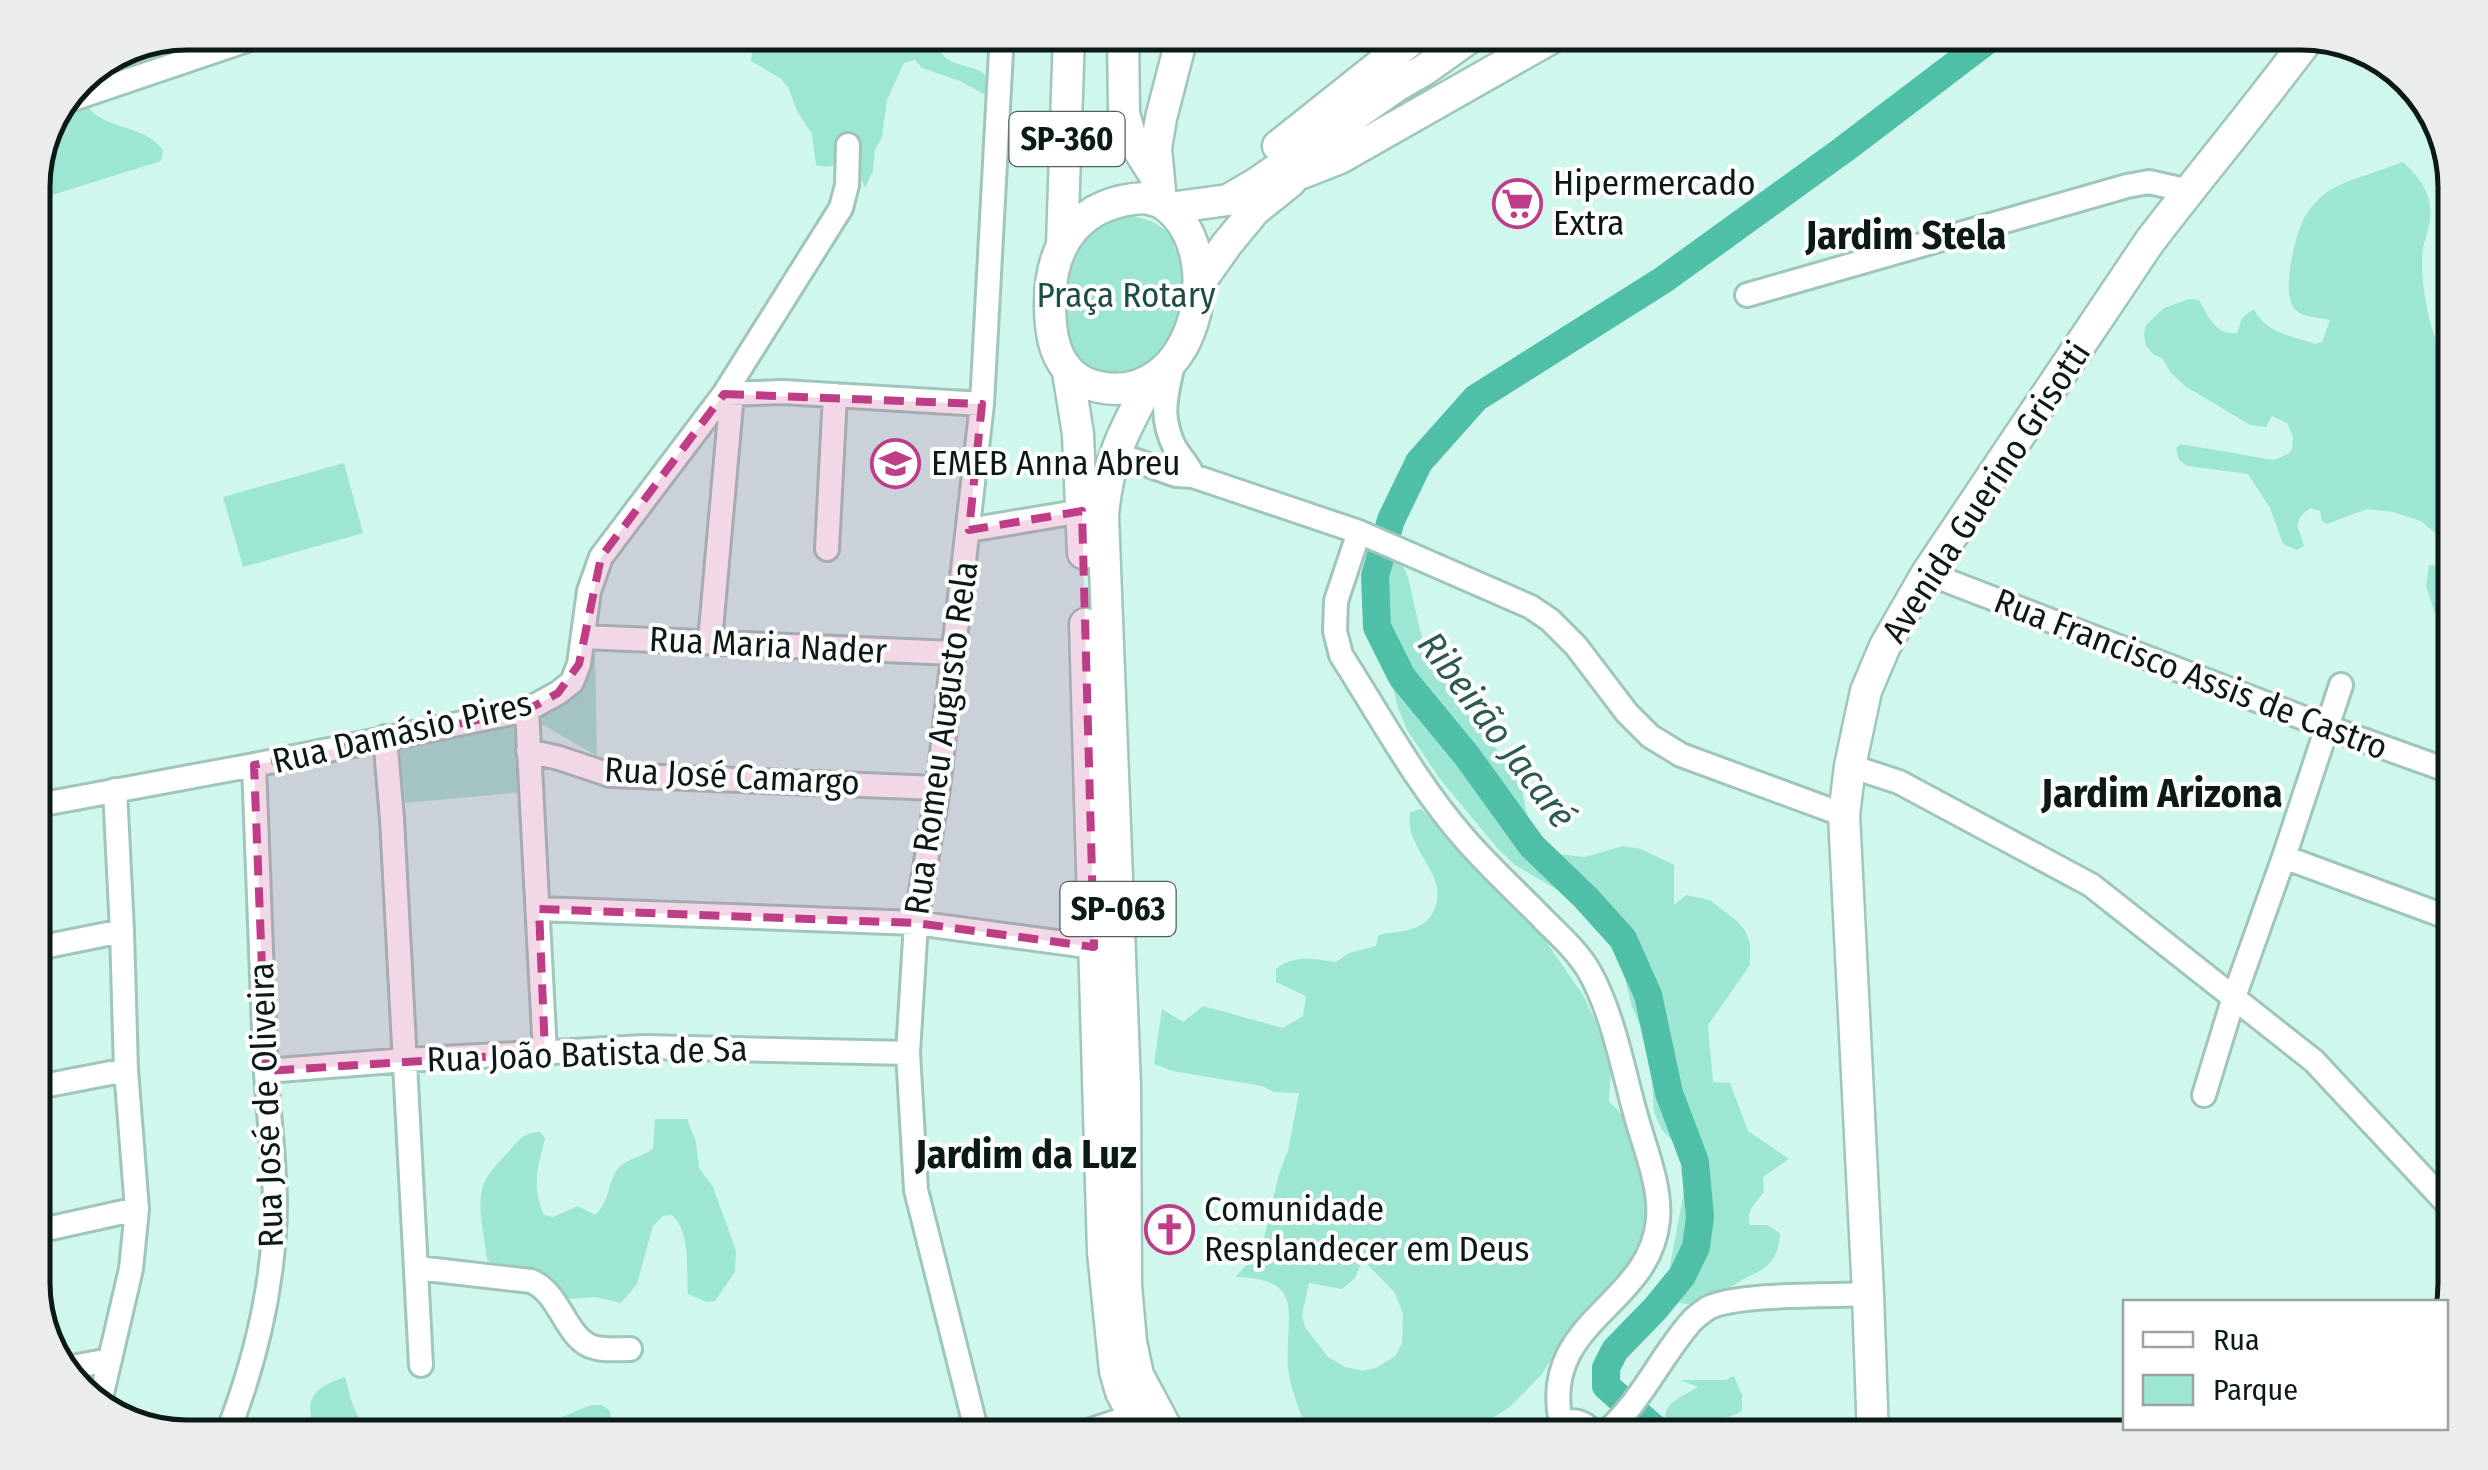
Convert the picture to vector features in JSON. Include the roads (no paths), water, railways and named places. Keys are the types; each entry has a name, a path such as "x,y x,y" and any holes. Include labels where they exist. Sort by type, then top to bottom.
{"main road":[{"name":"SP-360","path":"1062,244 1068,50"},
{"path":"1123,50 1124,114 1131,138 1162,196"},
{"name":"SP-360","path":"1162,196 1156,148 1179,50"},
{"path":"1204,205 1398,50"},
{"name":"SP-063","path":"1135,1420 1114,1370 1103,1252 1082,511 1078,434 1068,372 1055,348 1050,320 1055,258 1075,227 1111,202 1162,196 1204,205 1228,200 1451,50"},
{"path":"1302,173 1340,158 1529,50"},
{"name":"Avenida Guerino Grisotti","path":"1872,1420 1844,815 1866,691 1885,646 1927,573 2150,241 2301,50"},
{"name":"SP-063","path":"1198,285 1255,210 1402,94 1424,70"},
{"name":"SP-063","path":"1162,196 1191,242 1198,263 1198,304 1192,328 1174,359 1152,381 1114,452 1104,492 1103,516 1126,1086 1126,1285 1138,1374 1162,1420"},
{"path":"1068,372 1090,385 1109,389 1152,381"}],"street":[{"path":"86,95 216,50"},
{"name":"Rua Romeu Augusto Rela","path":"974,1420 916,1190 908,1053 916,923 938,788 982,404 1001,50"},
{"name":"Rua Damásio Pires","path":"50,803 526,710 572,682 579,664 589,591 601,557 728,394 841,208 847,185 848,146"},
{"path":"1747,295 2127,186 2148,182 2189,190"},
{"path":"1174,359 1165,400 1166,431 1193,476"},
{"path":"710,641 728,394 783,392 982,404"},
{"path":"826,550 835,395"},
{"path":"1114,452 1375,540 1530,607 1550,620 1576,646 1627,714 1680,756 1844,815"},
{"path":"969,530 1082,511"},
{"path":"1375,540 1336,600 1334,631 1341,655 1432,796 1465,838 1572,947 1589,972 1605,1007 1652,1172 1659,1207 1656,1240 1640,1270 1575,1340 1564,1361 1554,1420"},
{"name":"Rua Francisco Assis de Castro","path":"1927,573 2326,727 2438,766"},
{"name":"Rua Maria Nader","path":"584,637 953,653"},
{"path":"2204,1096 2341,685"},
{"path":"526,710 545,1053"},
{"path":"385,738 421,1366"},
{"name":"Rua José Camargo","path":"528,751 610,775 938,788"},
{"name":"Rua José de Oliveira","path":"233,1420 247,1384 268,1293 274,1197 254,765"},
{"path":"1850,766 1900,782 2091,885 2314,1060 2438,1193"},
{"path":"103,1391 131,1269 137,1209 126,1070 115,790"},
{"path":"2284,857 2438,913"},
{"path":"539,910 916,923 1094,947"},
{"path":"50,946 122,931"},
{"name":"Rua João Batista de Sa","path":"266,1072 644,1046 908,1053"},
{"path":"50,1085 126,1070"},
{"path":"50,1228 137,1209"},
{"path":"416,1268 532,1281 546,1290 581,1341 605,1349 630,1349"},
{"path":"1622,1420 1692,1320 1708,1308 1756,1299 1868,1294"},
{"path":"79,1366 110,1360"}],"waterway":[{"name":"Ribeirão Jacaré","path":"1645,1420 1606,1386 1606,1368 1615,1350 1682,1276 1696,1247 1700,1217 1695,1162 1669,1093 1648,995 1623,939 1532,846 1467,756 1402,677 1377,627 1375,576 1391,520 1419,462 1476,398 1663,280 1975,50"}],"place":[{"name":"Hipermercado Extra","path":"1518,203"},
{"name":"EMEB Anna Abreu","path":"896,463"},
{"name":"Comunidade Resplandecer em Deus","path":"1169,1229"}],"district":[{"name":"Jardim Stela","path":"1906,236"},
{"name":"Jardim Arizona","path":"2162,794"},
{"name":"Jardim da Luz","path":"1026,1155"}],"park label":[{"name":"Praça Rotary","path":"1126,295"}]}
